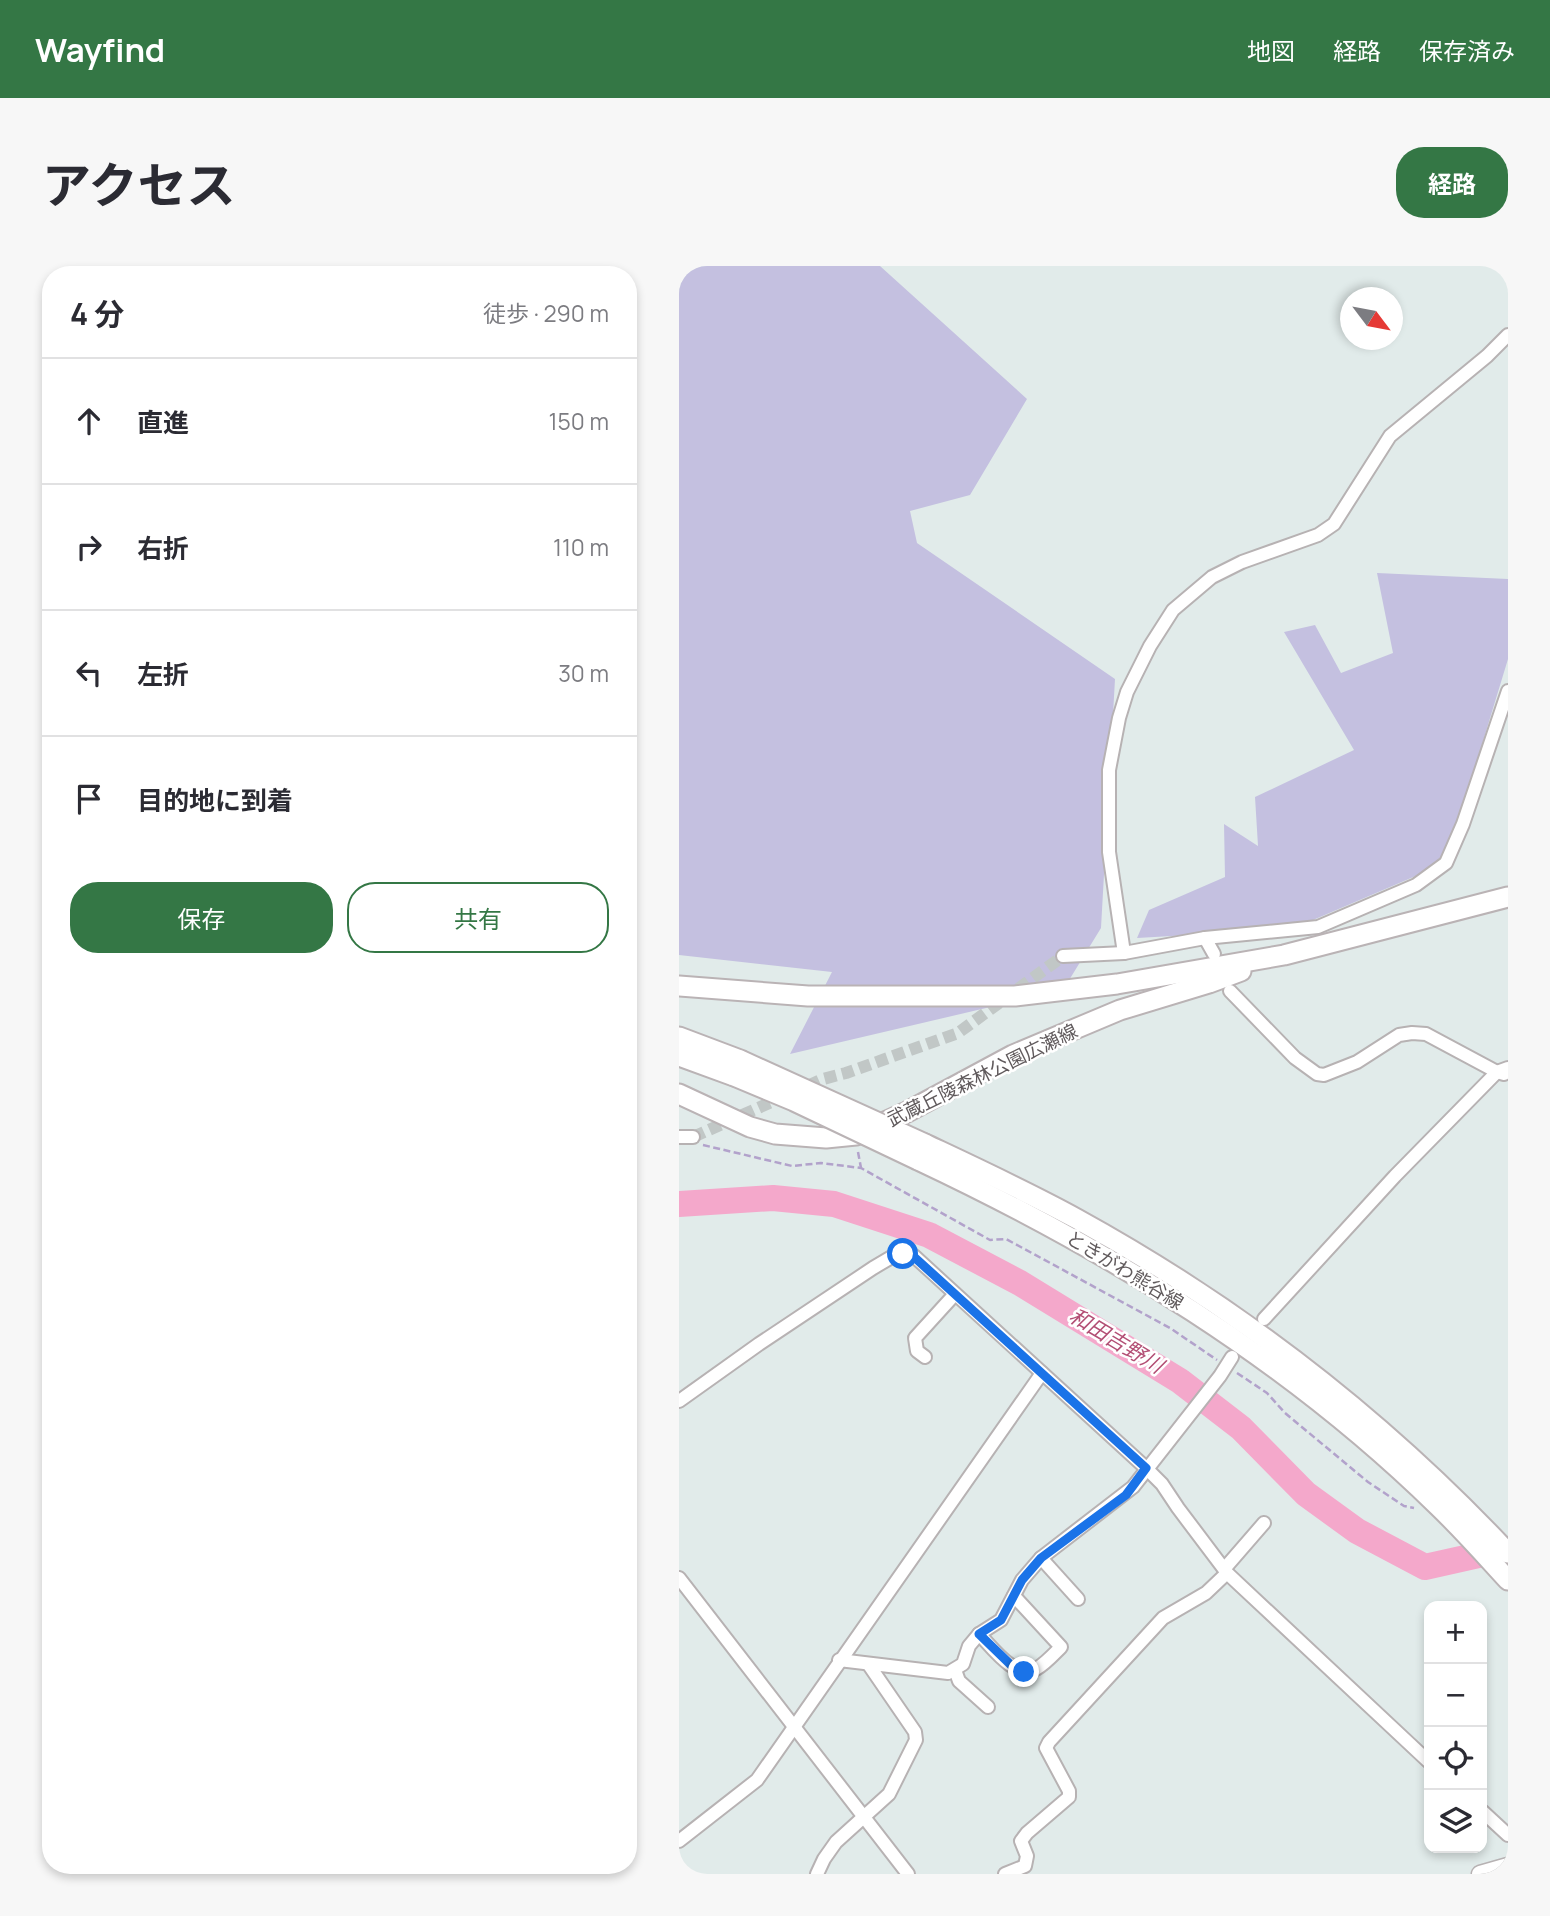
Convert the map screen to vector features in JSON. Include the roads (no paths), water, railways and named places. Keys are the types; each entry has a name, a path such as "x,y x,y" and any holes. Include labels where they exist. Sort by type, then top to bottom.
{"main road":[{"name":"武蔵丘陵森林公園広瀬線","path":"679,986 808,996 1015,996 1117,984 1284,955 1508,897"},
{"name":"武蔵丘陵森林公園広瀬線","path":"679,1094 750,1127 775,1134 826,1138 856,1135 907,1112 1013,1055 1072,1030 1120,1010 1209,983 1284,955"},
{"name":"ときがわ熊谷線","path":"679,1037 794,1101 1077,1219 1195,1290 1330,1387 1451,1494 1508,1553"},
{"name":"ときがわ熊谷線","path":"679,1056 737,1068"},
{"name":"ときがわ熊谷線","path":"921,1152 1129,1270 1233,1337 1376,1449 1446,1514 1508,1580"}],"street":[{"path":"1124,953 1109,852 1109,769 1123,705 1150,646 1173,610 1212,577 1242,562 1318,535 1334,524 1389,436 1487,356 1508,335"},
{"path":"1063,956 1124,953 1205,938 1318,927 1416,885 1446,863 1505,708 1508,691"},
{"path":"1205,938 1214,954"},
{"path":"1230,991 1295,1058 1317,1074 1324,1075 1357,1062 1399,1035 1412,1033 1426,1034 1504,1072 1395,1176 1264,1319"},
{"path":"679,1137 693,1137"},
{"path":"679,1401 759,1344 895,1255 913,1256 1146,1468 1162,1484 1226,1570 1424,1757"},
{"path":"925,1357 917,1351 915,1338 955,1294"},
{"path":"839,1660 948,1673 963,1664 969,1646 979,1634 1001,1620 1022,1580 1041,1558 1126,1495 1226,1367"},
{"path":"679,1841 757,1780 1042,1373"},
{"path":"1005,1874 1025,1866 1027,1856 1021,1841 1069,1797 1069,1791 1046,1748 1049,1742 1163,1618 1206,1593 1264,1523"},
{"path":"1041,1558 1078,1599"},
{"path":"679,1578 908,1874"},
{"path":"979,1634 1012,1666 1024,1672 1036,1669 1061,1647 1014,1596"},
{"path":"817,1874 836,1842 889,1794 916,1740 915,1732 869,1665"},
{"path":"955,1670 959,1681 988,1707"},
{"path":"1487,1816 1508,1835"},
{"path":"1480,1874 1508,1866"}],"waterway":[{"name":"和田吉野川","path":"679,1204 773,1198 834,1204 929,1235 1020,1283 1180,1381 1241,1428 1306,1494 1357,1531 1425,1567 1506,1549"}],"tunnel":[{"path":"693,1137 823,1079 958,1033 1063,956"}]}
